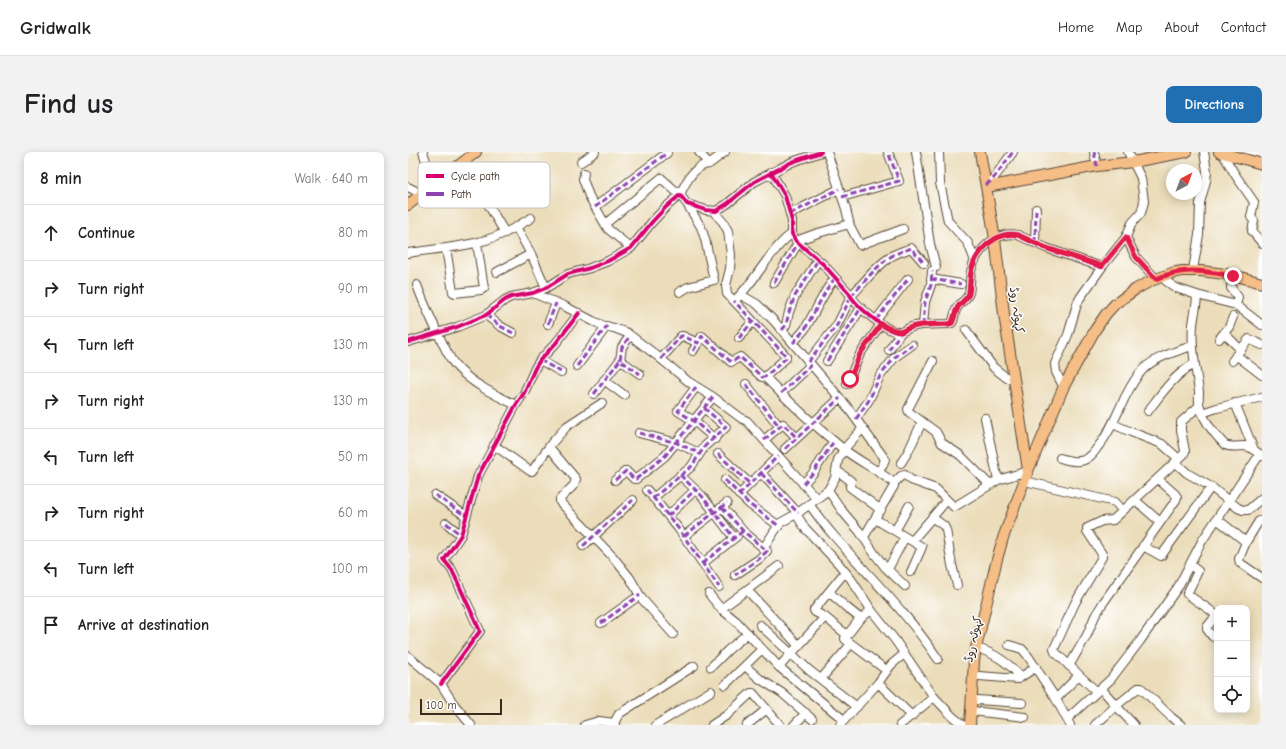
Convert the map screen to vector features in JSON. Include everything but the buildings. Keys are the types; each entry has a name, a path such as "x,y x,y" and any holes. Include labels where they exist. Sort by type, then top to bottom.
{"main road":[{"path":"463,162 476,152"},
{"name":"کہوٹہ روڈ","path":"970,725 977,700 979,649 996,563 1003,538 1030,475 1004,314 996,239 980,152"},
{"path":"987,186 1186,152"},
{"path":"1221,152 1262,164"},
{"path":"408,205 418,197"},
{"path":"1030,475 1069,389 1099,333 1111,318 1132,298 1172,273 1193,270 1233,276 1262,283"},
{"path":"1030,475 1064,386 1095,330 1115,304 1128,294 1161,280 1193,275 1232,281 1262,289"},
{"name":"کہوٹہ روڈ","path":"976,725 974,711 974,661 979,649"}],"street":[{"path":"423,152 426,162"},
{"path":"581,162 595,152"},
{"path":"699,152 709,164"},
{"path":"408,342 438,334 486,315 505,300 512,297 533,293 546,288 568,274 608,262 631,248 652,222 680,195 689,177 705,164 709,164 725,152"},
{"path":"687,204 706,210 716,211 754,182 771,172 792,162 821,152"},
{"path":"827,152 849,224 860,245 903,229"},
{"path":"842,198 899,181 888,152"},
{"path":"916,152 933,272 931,285 925,302 923,325"},
{"path":"939,152 940,182 948,221 968,243 975,260"},
{"path":"987,186 1013,152"},
{"path":"1094,152 1097,166"},
{"path":"1064,386 1056,372 1055,364 1068,335 1080,298 1102,266 1126,237 1132,223 1141,213 1144,202 1141,178 1128,152"},
{"path":"1193,270 1199,235 1200,203 1207,171 1204,152"},
{"path":"1221,152 1254,202 1251,217 1254,221 1252,231 1262,243"},
{"path":"595,207 667,153"},
{"path":"771,172 785,196 795,239 774,283"},
{"path":"584,173 583,180 589,196 608,229 631,248"},
{"path":"605,224 661,178 680,195 701,227 714,280 688,287 680,292"},
{"path":"408,187 418,193"},
{"path":"790,214 839,188"},
{"path":"490,208 505,233"},
{"path":"1035,243 1036,209"},
{"path":"713,211 724,222 728,231 730,269 726,285 727,294 786,356 786,358 765,377"},
{"path":"408,253 477,243 505,233 531,218"},
{"path":"734,301 741,295 771,254 786,237 795,239 849,224"},
{"path":"516,227 531,254 546,288"},
{"path":"889,350 901,332 913,326 952,323 958,307 968,296 971,269 976,256 990,242 1002,236 1014,234 1060,253 1102,266"},
{"path":"1126,237 1136,257 1161,280 1176,288 1236,305 1262,325"},
{"path":"795,239 850,293 851,297 861,308 888,328 901,332"},
{"path":"446,248 453,292 456,293 481,290 484,288 477,243"},
{"path":"781,393 809,363 837,325 851,297 882,263 889,257 911,248 924,263"},
{"path":"497,272 531,254"},
{"path":"782,330 786,325 795,296 818,260"},
{"path":"933,272 962,284"},
{"path":"792,344 805,329 835,278"},
{"path":"847,384 860,354 879,322 908,279"},
{"path":"1232,281 1231,288 1238,299 1236,305"},
{"path":"417,285 438,334 450,358 456,366 489,392 516,405"},
{"path":"533,293 579,313 593,322 619,330 630,336 696,387 747,421 817,499"},
{"path":"741,295 756,304 774,321 792,344 840,398 885,459 878,472"},
{"path":"1197,295 1192,346 1201,410 1210,427 1225,445 1228,447 1246,446 1259,453"},
{"path":"548,324 556,303"},
{"path":"827,361 861,308"},
{"path":"441,684 480,631 452,570 444,560 461,535 478,476 524,393 540,360 556,343 579,313"},
{"path":"486,315 500,326 513,333"},
{"path":"1233,317 1222,336 1236,355 1262,375"},
{"path":"739,338 753,321"},
{"path":"577,366 607,326"},
{"path":"966,330 994,368 1007,378 1014,378"},
{"path":"594,394 620,360 622,347 630,336"},
{"path":"661,359 681,336 698,343"},
{"path":"693,351 702,336 731,362 740,357 762,377 765,377 834,441 894,483"},
{"path":"1236,355 1249,339 1262,345"},
{"path":"856,419 869,400 880,376 895,357 912,345"},
{"path":"1060,458 1072,462 1089,458 1105,439 1125,396 1139,373 1149,364 1167,354 1192,346"},
{"path":"540,360 561,372"},
{"path":"620,360 640,374"},
{"path":"933,361 908,409 909,412 936,432 942,443 960,455 990,485"},
{"path":"1148,411 1180,373 1194,364"},
{"path":"604,380 624,395"},
{"path":"746,384 779,426"},
{"path":"696,387 678,411 694,421 715,438"},
{"path":"615,480 626,470 633,478 636,479 666,456 713,397"},
{"path":"785,449 840,398"},
{"path":"1134,725 1099,690 1079,675 1056,654 1054,649 1075,603 1102,556 1087,531 1087,528 1102,521 1113,520 1178,461 1185,451 1181,422 1201,410 1261,399"},
{"path":"494,445 532,471 549,447 567,426 602,402"},
{"path":"1235,403 1259,453"},
{"path":"653,498 692,466 699,453 705,446 726,427 704,408"},
{"path":"985,418 998,480"},
{"path":"901,463 922,422"},
{"path":"764,440 782,424 796,438"},
{"path":"1113,424 1162,444 1187,473 1230,500 1238,508 1248,510 1262,498"},
{"path":"763,549 780,523 797,514 828,490 835,478 838,460 844,449 862,428"},
{"path":"639,433 677,443 699,453"},
{"path":"803,484 813,473 834,441"},
{"path":"549,447 576,479 574,485 560,499 560,502 613,557 626,573 648,606 673,634"},
{"path":"1009,645 1022,649 1028,656 1069,722 1118,671 1172,596 1202,541 1230,500 1259,453"},
{"path":"718,454 750,484"},
{"path":"740,495 778,456"},
{"path":"836,470 851,481 850,487 880,510"},
{"path":"761,473 797,514 805,528 845,572 934,697 963,725"},
{"path":"864,538 894,486 894,483 905,475 911,480 936,489 954,507 998,480 1030,475 1115,502 1123,511"},
{"path":"680,476 706,501 734,538"},
{"path":"1069,666 1103,603 1177,497 1176,494 1158,479"},
{"path":"725,480 740,495 779,526"},
{"path":"1143,546 1161,556 1211,487"},
{"path":"646,490 684,536 719,587"},
{"path":"668,516 695,490"},
{"path":"828,490 885,567 905,586"},
{"path":"435,495 466,516"},
{"path":"583,546 633,500"},
{"path":"888,569 908,539 933,518 947,500"},
{"path":"1135,500 1160,522"},
{"path":"809,504 833,534 905,613 938,660"},
{"path":"684,536 724,505 743,531 766,551 759,558 735,575"},
{"path":"895,531 909,506"},
{"path":"933,518 944,526 946,530 957,585"},
{"path":"875,519 922,547 911,572"},
{"path":"1217,519 1246,542"},
{"path":"1259,521 1246,542 1239,556 1239,561 1262,578"},
{"path":"446,523 461,535"},
{"path":"703,563 743,531"},
{"path":"1190,565 1198,571 1187,594 1214,613"},
{"path":"721,609 779,566"},
{"path":"845,572 814,610 847,635"},
{"path":"747,590 799,646"},
{"path":"829,592 846,608 861,619"},
{"path":"709,594 721,609 736,621 779,667 842,723 878,683 891,664 904,654"},
{"path":"601,623 640,595"},
{"path":"871,610 861,619 845,639 886,670"},
{"path":"779,667 825,617"},
{"path":"1214,619 1207,629 1214,637"},
{"path":"760,625 810,671 857,707"},
{"path":"711,667 728,650 748,634"},
{"path":"821,679 851,644"},
{"path":"725,685 762,649"},
{"path":"979,649 1004,661 1021,677"},
{"path":"408,656 441,684 453,703 471,725"},
{"path":"585,725 599,721 614,724 619,714 694,666"},
{"path":"745,666 760,679 782,693 809,716 794,725"},
{"path":"979,676 1018,679 1036,667"},
{"path":"1056,699 1079,675"},
{"path":"878,683 912,716"},
{"path":"1096,725 1138,688 1141,688 1181,725"},
{"path":"656,725 711,691"},
{"path":"712,725 727,715 751,693 753,693 780,725"},
{"path":"900,725 934,697"},
{"path":"977,700 1022,703"},
{"path":"747,725 767,709"},
{"path":"974,711 1025,717"}],"marked path":[{"path":"842,197 899,181 888,152"},
{"path":"986,185 993,179 1013,152"},
{"path":"1094,152 1097,166"},
{"path":"595,207 667,153"},
{"path":"790,214 839,189"},
{"path":"1035,243 1036,209"},
{"path":"774,283 798,243"},
{"path":"851,296 878,266 897,253 911,248 924,263"},
{"path":"782,330 786,325 795,296 818,260"},
{"path":"923,325 925,302 931,285 932,271"},
{"path":"793,343 805,329 827,289 835,278"},
{"path":"876,320 908,279"},
{"path":"931,279 961,284"},
{"path":"808,362 837,325 851,297"},
{"path":"661,359 681,336 698,343 702,336 731,362 740,357 762,377 765,377 786,358 786,356 734,301"},
{"path":"548,324 556,303"},
{"path":"827,361 861,308"},
{"path":"486,315 500,326 513,333"},
{"path":"739,338 753,321"},
{"path":"847,384 860,354 881,324"},
{"path":"577,366 607,326"},
{"path":"889,350 901,332"},
{"path":"620,360 622,347 630,336"},
{"path":"693,351 698,343"},
{"path":"856,419 869,400 880,376 895,357 912,345"},
{"path":"540,360 561,372"},
{"path":"594,394 620,360 640,374"},
{"path":"781,393 811,365"},
{"path":"746,384 779,426"},
{"path":"696,387 678,411 694,421 715,439"},
{"path":"615,480 626,471 634,479 636,479 665,456 713,397"},
{"path":"785,449 840,398"},
{"path":"653,498 691,467 705,446 726,427 704,408"},
{"path":"764,440 783,424 797,438"},
{"path":"639,433 677,443 699,453"},
{"path":"803,484 813,473 834,441"},
{"path":"718,454 750,484"},
{"path":"739,495 778,456"},
{"path":"761,473 798,513"},
{"path":"680,475 702,496 734,538"},
{"path":"725,480 749,504 779,526"},
{"path":"647,490 678,528 719,587"},
{"path":"668,516 695,490"},
{"path":"435,495 466,516"},
{"path":"583,546 633,500"},
{"path":"684,536 727,503"},
{"path":"722,507 743,531 767,551 759,559 735,575"},
{"path":"446,523 461,535"},
{"path":"703,563 743,531"},
{"path":"601,623 640,595"}],"cycle path":[{"path":"408,342 457,327 486,315 511,297 533,293 546,288 568,274 608,261 631,248 652,222 680,195 687,204 706,210 716,211 754,182 792,162 821,152"},
{"path":"771,172 785,196 792,221 792,234 796,241 823,264 864,311 880,323 895,331 901,332 919,325 952,323 956,310 969,293 971,271 978,255 983,248 996,238 1010,234 1018,235 1046,248 1102,267"},
{"path":"441,684 480,631 452,570 444,560 461,535 478,476 524,393 535,368 579,313"}],"route":[{"path":"850,379 860,354 881,324 901,332 913,326 952,323 955,312 968,296 971,269 976,256 990,242 1002,236 1014,234 1018,235 1046,248 1102,266 1126,237 1136,257 1156,279 1172,273 1193,270 1233,276"}]}
